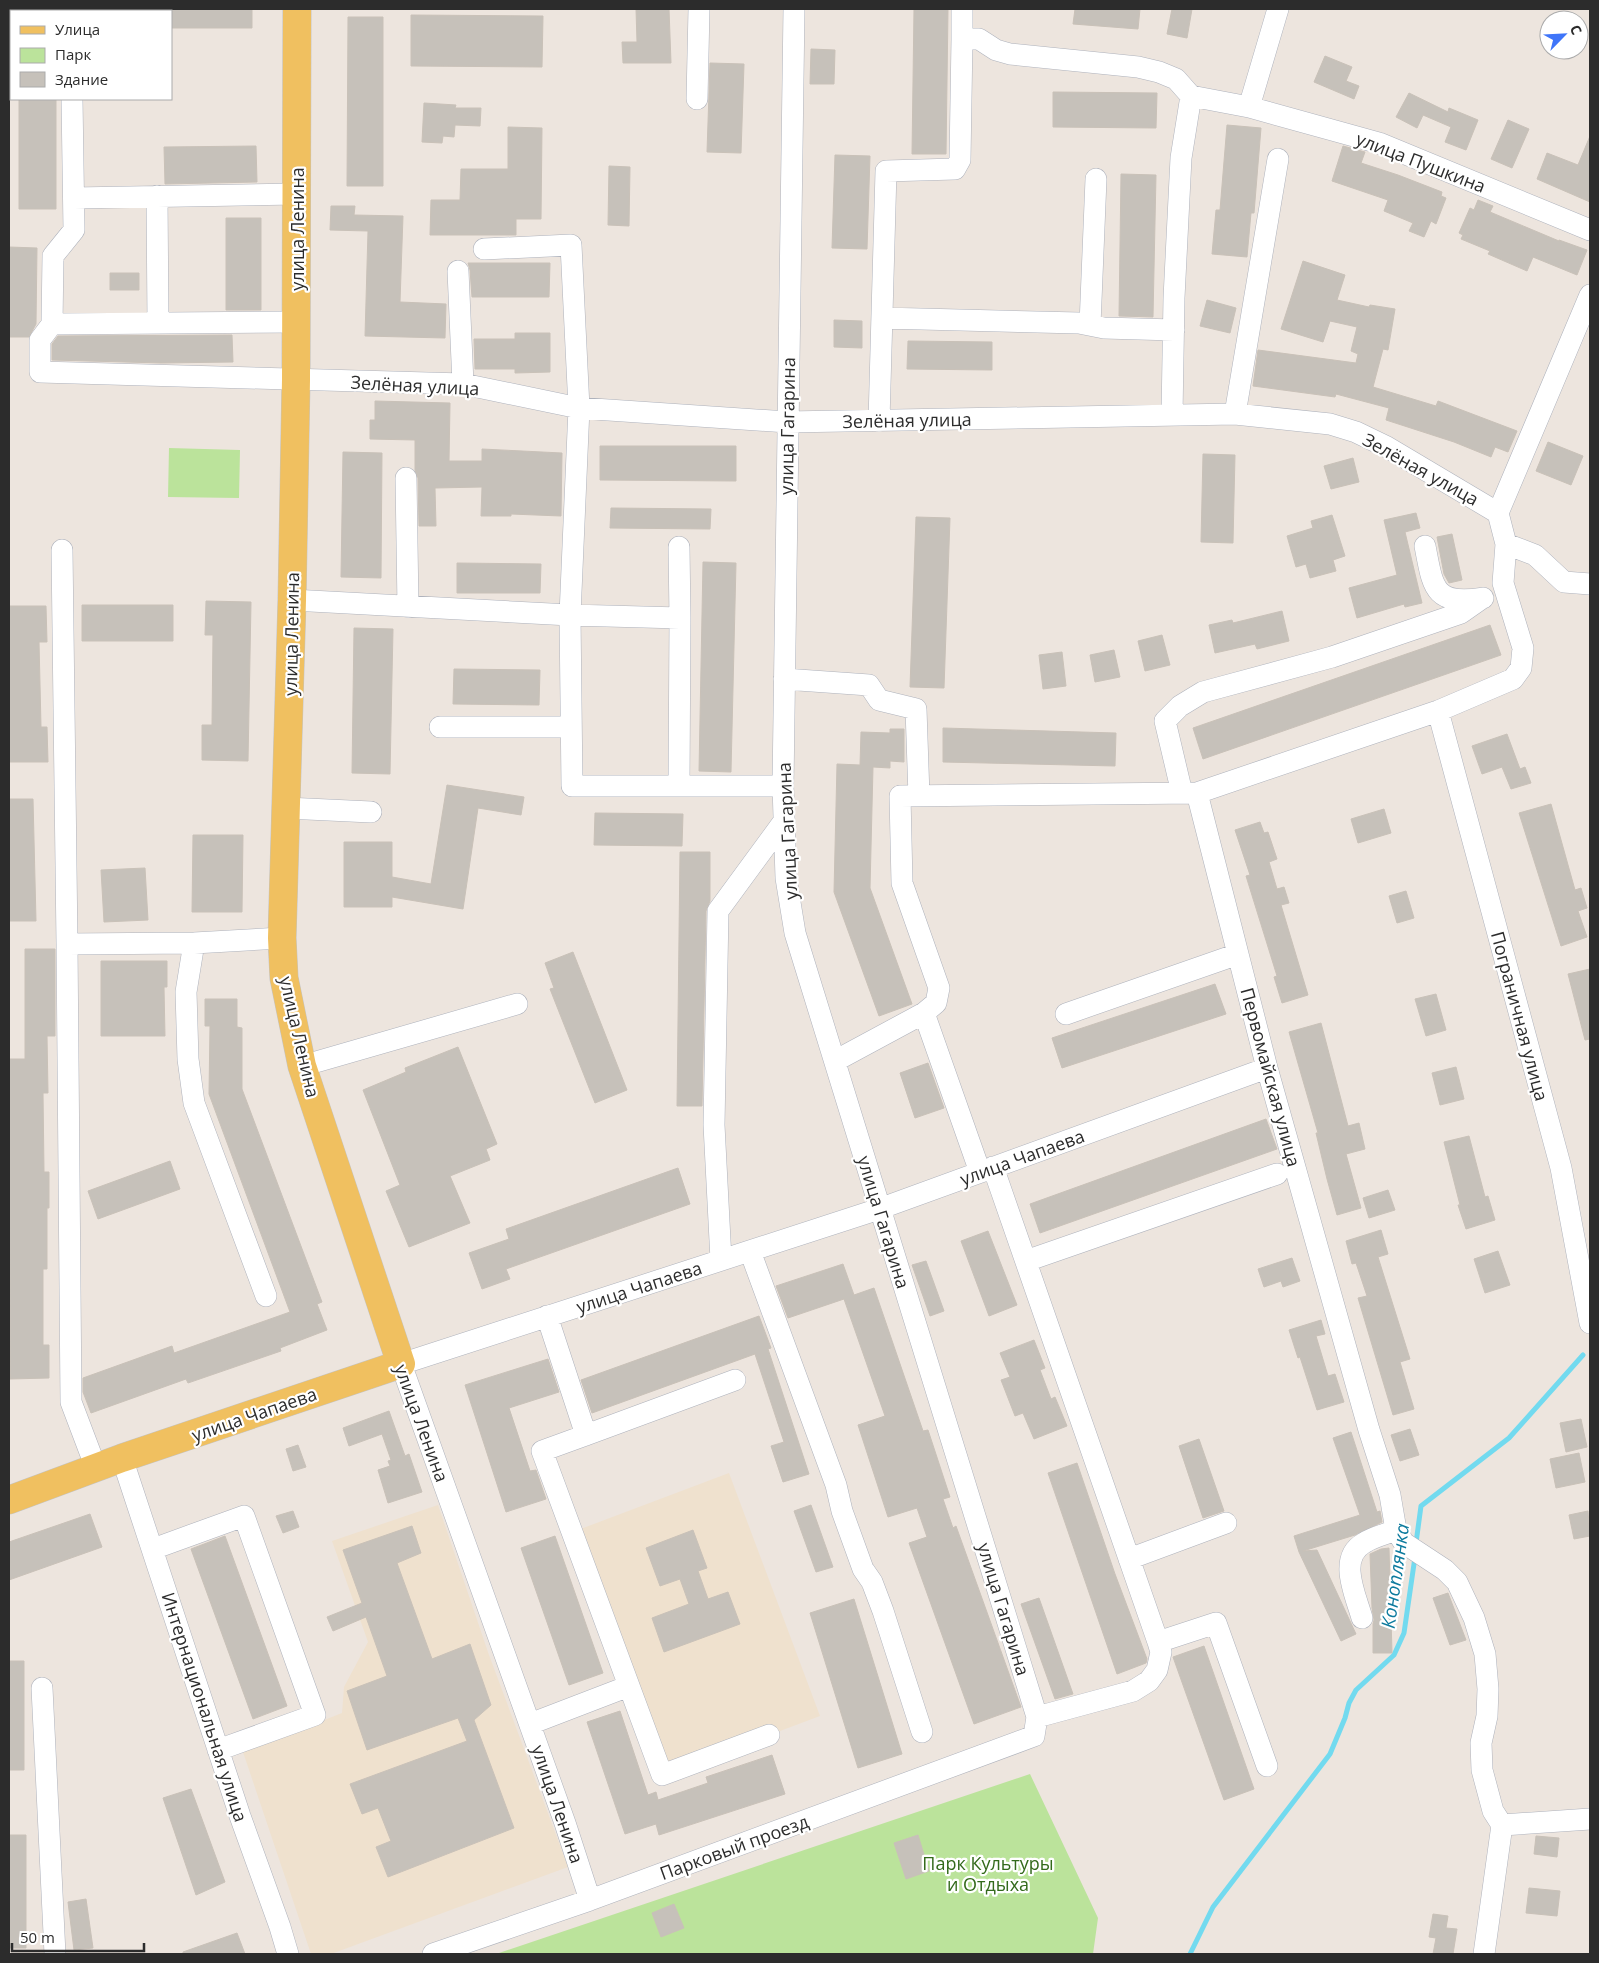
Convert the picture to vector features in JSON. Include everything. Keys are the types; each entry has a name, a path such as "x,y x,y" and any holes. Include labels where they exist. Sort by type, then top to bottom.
{"main road":[{"name":"улица Ленина","path":"297,9 297,322 292,600 282,938 284,978 302,1066 401,1364"},
{"name":"улица Чапаева","path":"9,1500 122,1458 401,1364"}],"street":[{"path":"697,99 698,9"},
{"name":"улица Гагарина","path":"794,9 783,786 786,878 795,933 1036,1726"},
{"path":"879,420 886,171 955,169 960,160 962,9"},
{"path":"1249,107 1278,9"},
{"path":"962,39 979,39 996,50 1010,54 1138,67 1159,72 1176,79 1191,96 1181,158 1172,415"},
{"name":"улица Пушкина","path":"1191,96 1249,107 1379,143 1590,230"},
{"path":"72,100 74,230 53,256 52,324 297,322"},
{"path":"1235,414 1278,159"},
{"path":"1090,325 1096,179"},
{"path":"74,198 296,194"},
{"path":"157,196 158,323"},
{"path":"484,250 571,245 579,408 570,615 572,786 783,786"},
{"path":"458,271 463,384"},
{"path":"835,1061 924,1013 936,1003 939,988 902,883 900,796 1189,793 1438,711 1513,679 1521,668 1523,648 1503,584 1506,544 1498,513 1590,295"},
{"path":"882,318 1069,322 1104,328 1174,330"},
{"name":"Зелёная улица","path":"52,324 40,340 40,372 463,384 579,408 787,422 1235,414 1330,424 1356,432 1387,447 1498,513"},
{"path":"406,478 408,607"},
{"path":"1506,544 1535,555 1564,582 1590,584"},
{"path":"1424,546 1433,583 1439,593 1452,600 1481,599 1505,590"},
{"path":"679,547 679,786"},
{"path":"62,550 71,1402 96,1468"},
{"name":"Первомайская улица","path":"1400,1536 1390,1495 1369,1430 1267,1068 1238,954 1165,721 1180,706 1203,692 1332,657 1461,613 1481,599"},
{"path":"292,600 570,615 680,618"},
{"path":"784,679 869,685 879,700 916,709 919,796"},
{"name":"Пограничная улица","path":"1438,711 1561,1168 1590,1323"},
{"path":"440,727 571,727"},
{"path":"286,808 370,812"},
{"path":"721,1260 714,1125 718,911 784,821"},
{"path":"67,944 194,942 282,938"},
{"path":"194,942 186,992 188,1059 194,1103 266,1296"},
{"path":"1066,1014 1238,954"},
{"path":"302,1066 517,1004"},
{"name":"Парковый проезд","path":"433,1954 590,1900 1036,1726 1133,1691 1149,1681 1157,1670 1162,1652 1026,1261 986,1170 924,1013"},
{"name":"улица Чапаева","path":"401,1364 879,1209 1267,1068"},
{"path":"1026,1261 1277,1174"},
{"path":"750,1250 836,1485 842,1511 863,1569 872,1582 883,1611 922,1732"},
{"path":"547,1316 586,1435"},
{"name":"улица Ленина","path":"401,1364 565,1823 590,1900"},
{"path":"735,1380 542,1451 662,1775 769,1735"},
{"name":"Интернациональная улица","path":"122,1458 218,1750 288,1954"},
{"path":"152,1549 244,1516 315,1715 218,1750"},
{"path":"1130,1559 1226,1523"},
{"path":"1362,1618 1350,1577 1350,1561 1356,1550 1364,1543 1400,1536 1445,1570 1457,1582 1474,1618 1484,1654 1488,1689 1487,1716 1481,1743 1482,1770 1493,1812 1502,1825 1484,1954"},
{"path":"1158,1642 1216,1623 1267,1766"},
{"path":"530,1724 629,1686"},
{"path":"42,1688 55,1954"},
{"path":"1502,1825 1590,1819"}],"shaded area":[{"path":"729,1473 820,1716 662,1775 570,1533"},
{"path":"438,1505 489,1655 568,1867 331,1954 311,1954 243,1752 342,1713 344,1687 368,1642 332,1541"}],"green space":[{"path":"169,448 240,450 239,498 168,497"},
{"name":"Парк Культуры и Отдыха","path":"1030,1774 1098,1918 1093,1954 496,1954"}],"building":[{"path":"252,9 252,28 172,28 171,10"},
{"path":"636,9 669,9 671,63 623,63 622,42 637,42"},
{"path":"914,9 948,9 946,154 912,154"},
{"path":"1075,9 1140,9 1138,29 1073,24"},
{"path":"1172,9 1192,9 1187,38 1167,34"},
{"path":"411,15 543,16 542,67 411,66"},
{"path":"348,17 383,17 383,186 347,186"},
{"path":"811,49 835,50 834,84 810,84"},
{"path":"1325,56 1352,67 1346,81 1359,86 1354,99 1314,82"},
{"path":"710,63 744,64 741,153 707,152"},
{"path":"1053,92 1157,93 1156,128 1053,127"},
{"path":"1409,93 1448,112 1449,108 1478,120 1466,150 1445,142 1451,127 1423,115 1417,128 1396,117"},
{"path":"19,100 56,100 56,209 19,209"},
{"path":"424,103 456,105 455,108 481,108 480,126 455,125 454,137 443,136 442,143 422,142"},
{"path":"1508,120 1529,129 1512,168 1491,159"},
{"path":"1227,125 1261,128 1254,213 1251,213 1247,257 1212,254 1216,210 1220,210"},
{"path":"508,127 542,128 541,219 516,219 516,235 430,235 431,200 460,200 461,169 508,169"},
{"path":"1590,136 1590,202 1537,179 1547,153 1578,165"},
{"path":"256,146 257,182 165,184 164,147"},
{"path":"1343,146 1365,152 1361,163 1442,192 1441,196 1446,198 1436,224 1431,221 1424,237 1409,231 1413,223 1384,211 1388,200 1332,181"},
{"path":"835,155 870,156 867,249 832,248"},
{"path":"609,166 630,167 629,226 608,225"},
{"path":"1121,174 1156,175 1153,317 1119,316"},
{"path":"1478,200 1493,206 1490,212 1559,241 1587,250 1577,275 1533,257 1527,271 1488,254 1490,251 1461,239 1463,235 1459,233 1470,208 1474,210"},
{"path":"331,206 355,206 354,215 403,216 400,302 446,304 445,338 365,336 368,231 330,230"},
{"path":"226,218 261,218 261,310 226,310"},
{"path":"9,247 37,248 36,324 29,337 9,337"},
{"path":"1303,261 1345,275 1337,300 1369,307 1370,305 1395,309 1388,350 1383,349 1373,387 1436,406 1438,401 1517,431 1508,452 1495,447 1491,457 1454,442 1386,420 1389,408 1336,394 1335,397 1253,386 1258,350 1356,363 1358,354 1351,351 1357,327 1330,321 1323,342 1281,329"},
{"path":"468,263 550,263 549,297 472,297"},
{"path":"110,273 139,273 139,290 110,290"},
{"path":"1207,300 1236,308 1230,333 1200,326"},
{"path":"834,320 862,321 862,348 834,347"},
{"path":"515,333 550,333 550,372 515,373 515,369 475,369 474,339 515,339"},
{"path":"232,335 233,362 161,363 52,360 52,344 58,336"},
{"path":"908,341 992,342 992,370 907,369"},
{"path":"375,401 450,403 449,461 482,461 482,449 562,453 561,516 511,514 511,516 481,516 482,487 435,488 436,526 419,526 415,440 370,439 370,420 375,420"},
{"path":"1548,442 1583,456 1571,485 1536,471"},
{"path":"600,446 736,446 736,481 600,480"},
{"path":"343,452 382,453 381,578 341,577"},
{"path":"1203,454 1235,455 1233,543 1201,542"},
{"path":"1353,458 1359,482 1331,489 1324,466"},
{"path":"611,508 711,509 710,529 610,528"},
{"path":"1416,513 1420,528 1405,532 1422,603 1405,607 1404,604 1357,618 1349,588 1397,575 1384,520"},
{"path":"1332,515 1345,556 1333,560 1336,571 1310,578 1306,564 1296,567 1287,536 1313,528 1311,521"},
{"path":"916,517 950,518 944,688 910,687"},
{"path":"1452,534 1462,580 1449,583 1444,574 1437,537"},
{"path":"703,562 736,563 731,772 699,771"},
{"path":"457,563 541,564 540,593 457,593"},
{"path":"206,601 251,602 248,761 202,760 202,725 212,725 213,635 205,635"},
{"path":"82,605 173,605 173,641 82,641"},
{"path":"9,606 46,606 47,642 39,642 41,727 47,727 48,762 9,762"},
{"path":"1282,611 1289,641 1257,649 1255,644 1215,653 1209,625 1232,620 1233,623"},
{"path":"1490,625 1501,655 1203,759 1193,728"},
{"path":"354,628 393,629 390,774 352,773"},
{"path":"1162,635 1170,665 1145,671 1138,641"},
{"path":"1114,650 1120,677 1095,682 1090,655"},
{"path":"1062,652 1066,686 1043,689 1039,655"},
{"path":"454,669 540,670 539,705 453,704"},
{"path":"943,728 1116,733 1115,766 943,762"},
{"path":"890,729 904,729 904,762 890,761 890,768 873,767 870,888 912,1004 879,1016 834,892 837,764 860,765 861,732 890,733"},
{"path":"1507,734 1520,769 1525,767 1531,783 1511,789 1502,767 1482,774 1472,746"},
{"path":"447,785 524,797 521,815 478,808 463,909 392,897 392,907 344,907 344,842 392,842 392,877 431,884"},
{"path":"9,799 33,799 36,921 9,921"},
{"path":"1551,804 1575,890 1581,888 1587,908 1578,911 1587,937 1561,946 1519,813"},
{"path":"1384,809 1391,833 1358,843 1351,819"},
{"path":"595,813 683,814 682,846 594,845"},
{"path":"1260,822 1264,833 1268,832 1277,859 1269,862 1277,889 1284,887 1289,903 1281,905 1308,995 1282,1003 1274,977 1277,976 1246,876 1250,875 1235,830"},
{"path":"193,835 243,835 242,912 192,912"},
{"path":"680,852 710,852 710,901 706,911 702,1106 677,1106"},
{"path":"145,868 148,920 104,922 101,870"},
{"path":"1406,891 1414,918 1397,923 1389,896"},
{"path":"25,949 55,949 55,1036 47,1036 48,1093 43,1093 44,1172 49,1172 49,1208 47,1208 47,1269 43,1269 43,1345 49,1345 49,1378 10,1379 9,1059 25,1059"},
{"path":"573,952 627,1090 595,1103 550,989 554,988 545,963"},
{"path":"101,961 167,961 167,987 164,987 165,1036 101,1036"},
{"path":"1590,969 1590,1039 1585,1040 1568,974"},
{"path":"1215,984 1226,1014 1062,1068 1052,1038"},
{"path":"1436,994 1446,1030 1426,1036 1415,999"},
{"path":"205,999 237,999 237,1027 242,1028 242,1089 322,1302 317,1304 327,1330 280,1348 281,1351 188,1383 186,1379 91,1413 83,1392 83,1378 172,1346 174,1353 290,1312 209,1094 210,1026 205,1026"},
{"path":"1321,1023 1348,1126 1359,1123 1365,1149 1346,1154 1361,1208 1337,1215 1316,1133 1318,1133 1289,1032"},
{"path":"458,1047 497,1144 486,1149 490,1160 450,1176 470,1223 409,1247 386,1191 400,1185 363,1090 406,1072 405,1068"},
{"path":"928,1063 944,1108 915,1118 900,1073"},
{"path":"1456,1067 1464,1099 1440,1105 1432,1073"},
{"path":"1266,1119 1277,1149 1040,1233 1030,1204"},
{"path":"1469,1136 1485,1197 1488,1196 1495,1220 1466,1229 1458,1205 1460,1205 1444,1142"},
{"path":"170,1161 180,1189 98,1219 88,1191"},
{"path":"678,1168 690,1204 506,1269 510,1279 482,1289 469,1253 509,1239 506,1229"},
{"path":"1388,1190 1395,1210 1369,1218 1363,1198"},
{"path":"1381,1230 1388,1254 1378,1257 1410,1359 1400,1362 1414,1409 1393,1415 1358,1298 1367,1296 1356,1263 1352,1264 1346,1241"},
{"path":"988,1231 1017,1305 989,1316 961,1241"},
{"path":"1498,1251 1510,1285 1485,1293 1474,1259"},
{"path":"1292,1258 1300,1281 1283,1287 1281,1281 1264,1287 1258,1269"},
{"path":"926,1261 944,1311 930,1316 912,1265"},
{"path":"843,1264 854,1295 874,1288 923,1431 928,1430 950,1497 943,1499 953,1528 956,1526 1021,1707 974,1724 909,1543 927,1537 917,1508 888,1517 858,1425 885,1416 844,1299 788,1318 776,1286"},
{"path":"759,1316 771,1348 768,1349 809,1474 783,1482 771,1446 784,1442 755,1354 592,1413 581,1380"},
{"path":"1321,1320 1325,1334 1316,1336 1328,1376 1335,1374 1344,1402 1317,1410 1289,1330"},
{"path":"1034,1340 1045,1368 1040,1370 1051,1399 1055,1397 1067,1426 1034,1439 1023,1413 1015,1416 1001,1380 1010,1377 1000,1353"},
{"path":"548,1359 559,1392 509,1408 530,1471 536,1470 546,1499 506,1512 465,1385"},
{"path":"389,1411 405,1456 409,1454 422,1492 388,1503 378,1470 390,1466 388,1461 391,1460 382,1434 349,1446 343,1428"},
{"path":"1581,1419 1587,1447 1566,1452 1560,1423"},
{"path":"1410,1429 1419,1455 1400,1461 1391,1435"},
{"path":"1351,1432 1377,1512 1380,1511 1382,1522 1355,1535 1303,1551 1317,1550 1356,1634 1341,1641 1299,1552 1294,1536 1360,1515 1333,1438"},
{"path":"1199,1439 1224,1511 1203,1518 1179,1446"},
{"path":"298,1445 306,1467 293,1471 286,1449"},
{"path":"1579,1453 1585,1482 1556,1488 1550,1459"},
{"path":"1077,1463 1115,1574 1147,1659 1146,1663 1117,1674 1048,1473"},
{"path":"811,1505 833,1567 816,1572 794,1511"},
{"path":"293,1511 299,1527 283,1533 276,1516"},
{"path":"1588,1511 1590,1536 1574,1539 1569,1515"},
{"path":"90,1514 102,1547 9,1580 9,1542"},
{"path":"412,1526 421,1553 397,1563 432,1659 470,1644 491,1705 474,1720 514,1828 388,1877 376,1847 391,1841 378,1808 362,1814 350,1784 467,1741 458,1718 367,1750 347,1691 387,1676 366,1617 333,1631 327,1617 362,1603 343,1550"},
{"path":"693,1530 707,1568 698,1571 708,1599 728,1592 740,1624 664,1652 652,1618 689,1604 680,1579 660,1586 646,1548"},
{"path":"225,1536 287,1706 253,1719 191,1549"},
{"path":"555,1536 603,1673 569,1685 521,1548"},
{"path":"1389,1548 1392,1653 1373,1653 1374,1620 1370,1554"},
{"path":"1448,1593 1466,1640 1450,1645 1433,1598"},
{"path":"1039,1598 1073,1694 1055,1699 1021,1604"},
{"path":"854,1599 902,1754 858,1768 810,1613"},
{"path":"1204,1646 1254,1789 1224,1800 1173,1657"},
{"path":"9,1661 24,1661 24,1770 9,1770"},
{"path":"620,1711 648,1795 656,1792 658,1800 708,1783 706,1777 772,1755 785,1794 659,1835 656,1824 625,1834 587,1722"},
{"path":"191,1789 225,1882 196,1895 163,1798"},
{"path":"9,1835 26,1835 26,1948 9,1948"},
{"path":"918,1835 929,1871 906,1879 894,1843"},
{"path":"1536,1836 1559,1838 1557,1857 1534,1854"},
{"path":"1529,1888 1560,1891 1557,1916 1526,1913"},
{"path":"86,1899 93,1948 74,1950 68,1902"},
{"path":"674,1904 684,1928 661,1937 652,1913"},
{"path":"1433,1914 1448,1916 1446,1928 1457,1929 1453,1954 1433,1954 1436,1938 1429,1937"},
{"path":"237,1933 245,1954 183,1954 183,1952"}],"waterway":[{"name":"Коноплянка","path":"1416,1543 1421,1506 1509,1438 1583,1355"},
{"name":"Коноплянка","path":"1190,1954 1213,1907 1330,1754 1349,1703 1356,1690 1394,1655 1404,1633 1415,1557"}]}
